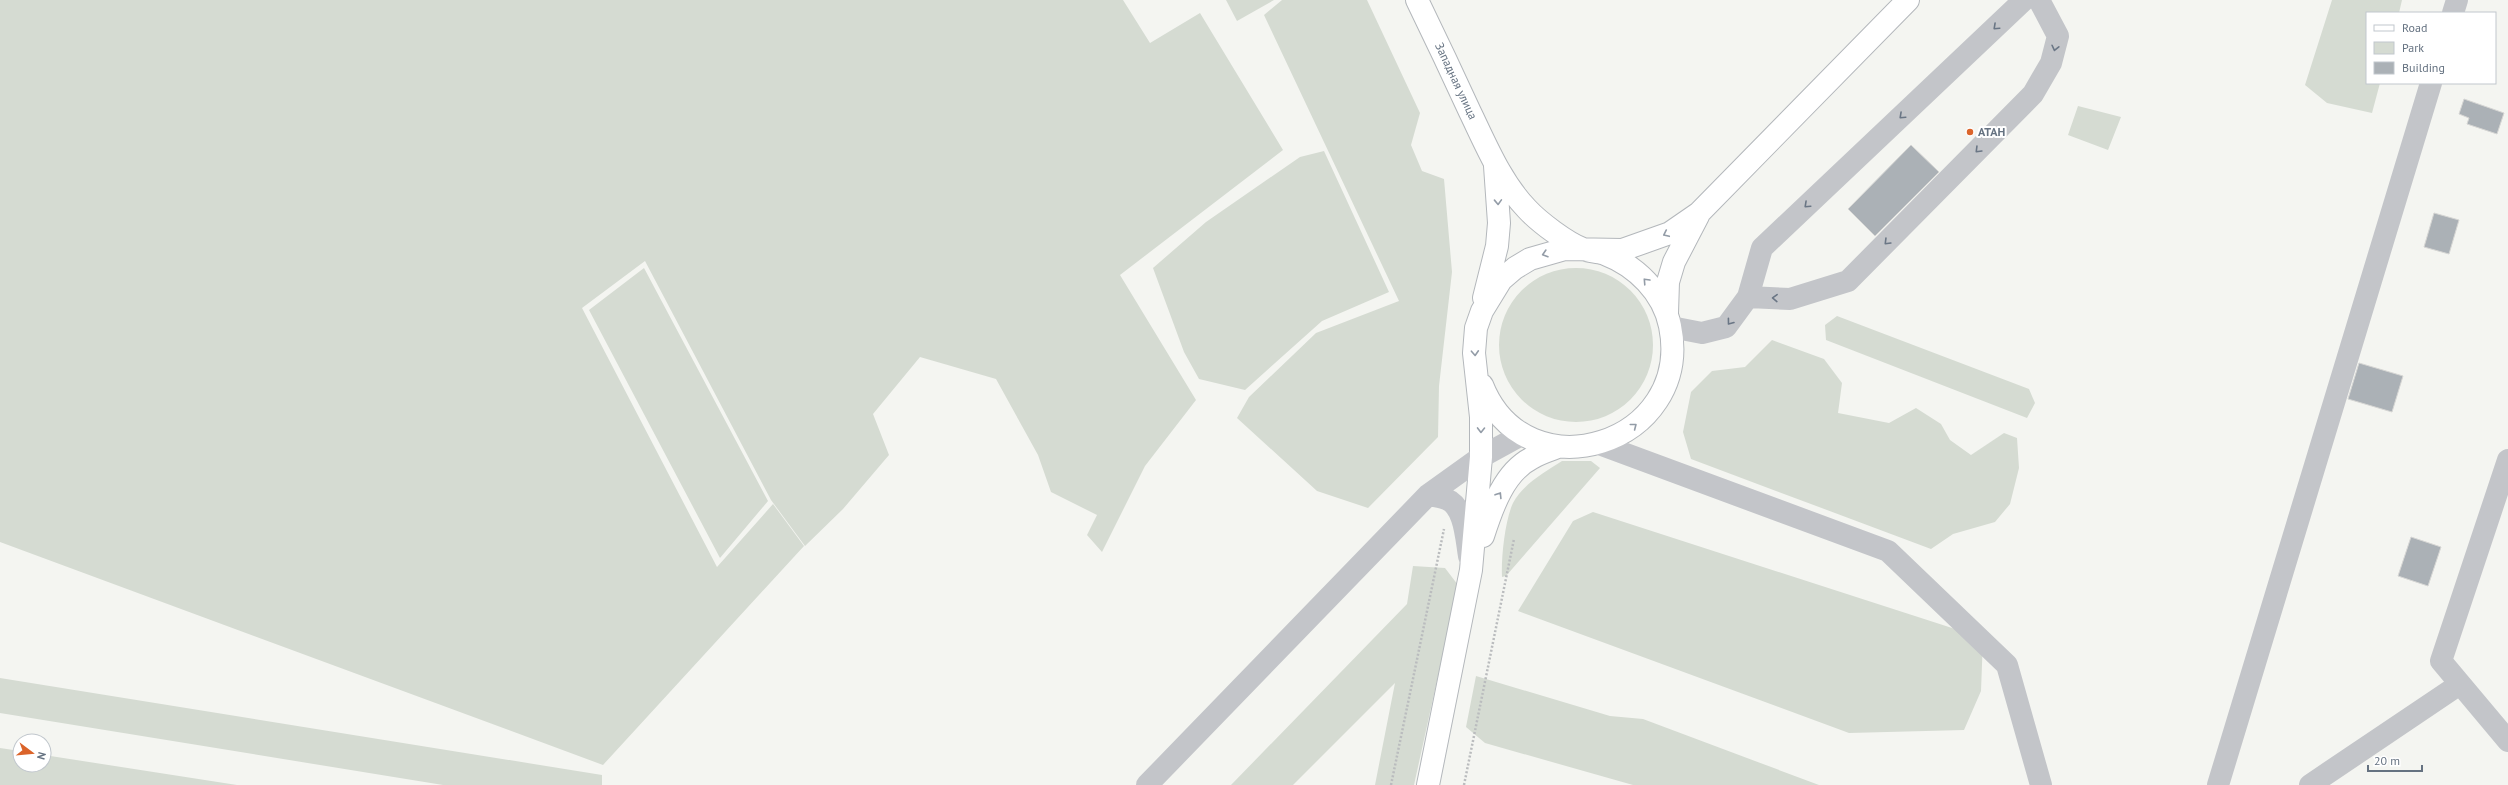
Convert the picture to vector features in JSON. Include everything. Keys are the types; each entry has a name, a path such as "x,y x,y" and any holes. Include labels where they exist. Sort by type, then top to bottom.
{"main road":[{"name":"Западная улица","path":"1417,0 1494,163 1528,210 1562,237 1584,250"},
{"path":"1428,785 1471,570 1481,457 1479,377 1474,353 1476,328 1490,295 1515,268 1548,252 1622,250 1670,233 1699,213 1908,0"},
{"name":"Западная улица","path":"1476,328 1497,246 1498,197 1494,163"},
{"path":"1479,377 1486,394 1496,410 1508,423 1523,434 1540,442 1558,447 1579,448 1599,444 1618,437 1635,426 1650,411 1662,394 1669,375 1672,354 1668,282 1674,262 1699,213"},
{"path":"1584,250 1607,255 1634,270 1648,282 1669,320"},
{"path":"1471,570 1496,501 1511,476 1531,458 1558,447"}],"lane":[{"path":"1669,320 1702,333 1726,327 1748,297 1762,248 2024,0"},
{"path":"1748,297 1790,299 1848,281 2033,94 2051,63 2058,36 2039,0"},
{"path":"2453,12 2457,0"},
{"path":"2218,785 2431,84"},
{"path":"1147,785 1428,495 1481,457 1523,434"},
{"path":"1599,444 1888,551 2007,665 2040,785"},
{"path":"2508,460 2441,661 2508,741"},
{"path":"1428,495 1448,499 1456,507 1464,529 1471,570"},
{"path":"2310,785 2460,684"}],"path":[{"path":"1391,785 1445,523"},
{"path":"1464,785 1514,540"}],"green space":[{"path":"0,0 1123,0 1150,43 1200,13 1283,150 1120,275 1196,400 1145,466 1102,552 1087,535 1097,515 1051,492 1038,455 996,379 920,357 873,414 889,455 843,509 805,546 771,500 645,261 582,308 717,567 773,504 804,546 603,765 0,542"},
{"path":"1226,0 1274,0 1237,21"},
{"path":"1282,0 1367,0 1420,113 1411,145 1422,171 1444,179 1452,272 1439,386 1438,437 1368,508 1317,491 1237,418 1249,397 1316,333 1399,301 1264,15"},
{"path":"2332,0 2402,0 2399,12 2366,12 2366,84 2380,84 2372,113 2327,103 2305,85"},
{"path":"2078,106 2121,117 2108,150 2068,135"},
{"path":"1324,151 1389,292 1322,321 1245,390 1199,379 1184,352 1153,268 1206,222 1300,157"},
{"path":"644,268 768,501 720,558 589,310"},
{"path":"1576,268 1591,270 1612,277 1619,281 1635,296 1640,302 1647,316 1653,345 1651,360 1644,381 1640,388 1625,404 1619,409 1605,416 1576,422 1561,420 1540,413 1533,409 1517,394 1512,388 1505,374 1499,345 1501,330 1508,309 1512,302 1527,286 1533,281 1547,274"},
{"path":"1837,316 2029,389 2035,403 2027,418 1826,340 1825,325"},
{"path":"1772,340 1824,359 1842,383 1838,413 1889,423 1916,408 1941,424 1950,440 1971,455 2004,433 2017,438 2019,468 2010,504 1995,522 1953,534 1931,549 1691,459 1683,432 1691,392 1712,371 1745,367"},
{"path":"1562,461 1591,461 1600,468 1506,576 1502,577 1504,539 1510,510 1513,503 1528,484"},
{"path":"1593,512 1983,638 1981,691 1964,730 1849,733 1518,611 1573,521"},
{"path":"1413,566 1445,568 1458,585 1414,785 1375,785 1395,683 1293,785 1231,785 1407,604"},
{"path":"1476,676 1610,716 1643,719 1819,785 1633,785 1485,743 1466,727"},
{"path":"0,678 602,775 602,785 443,785 0,713"},
{"path":"0,748 12,750 12,773 52,773 52,756 237,785 0,785"}],"building":[{"path":"2464,99 2504,113 2497,134 2467,124 2469,118 2459,114"},
{"path":"1911,145 1939,172 1875,236 1848,209"},
{"path":"2434,213 2459,220 2449,254 2424,247"},
{"path":"2359,363 2403,376 2392,412 2348,399"},
{"path":"2411,537 2441,547 2428,586 2398,576"}],"place":[{"name":"АТАН","path":"1970,132"}]}
